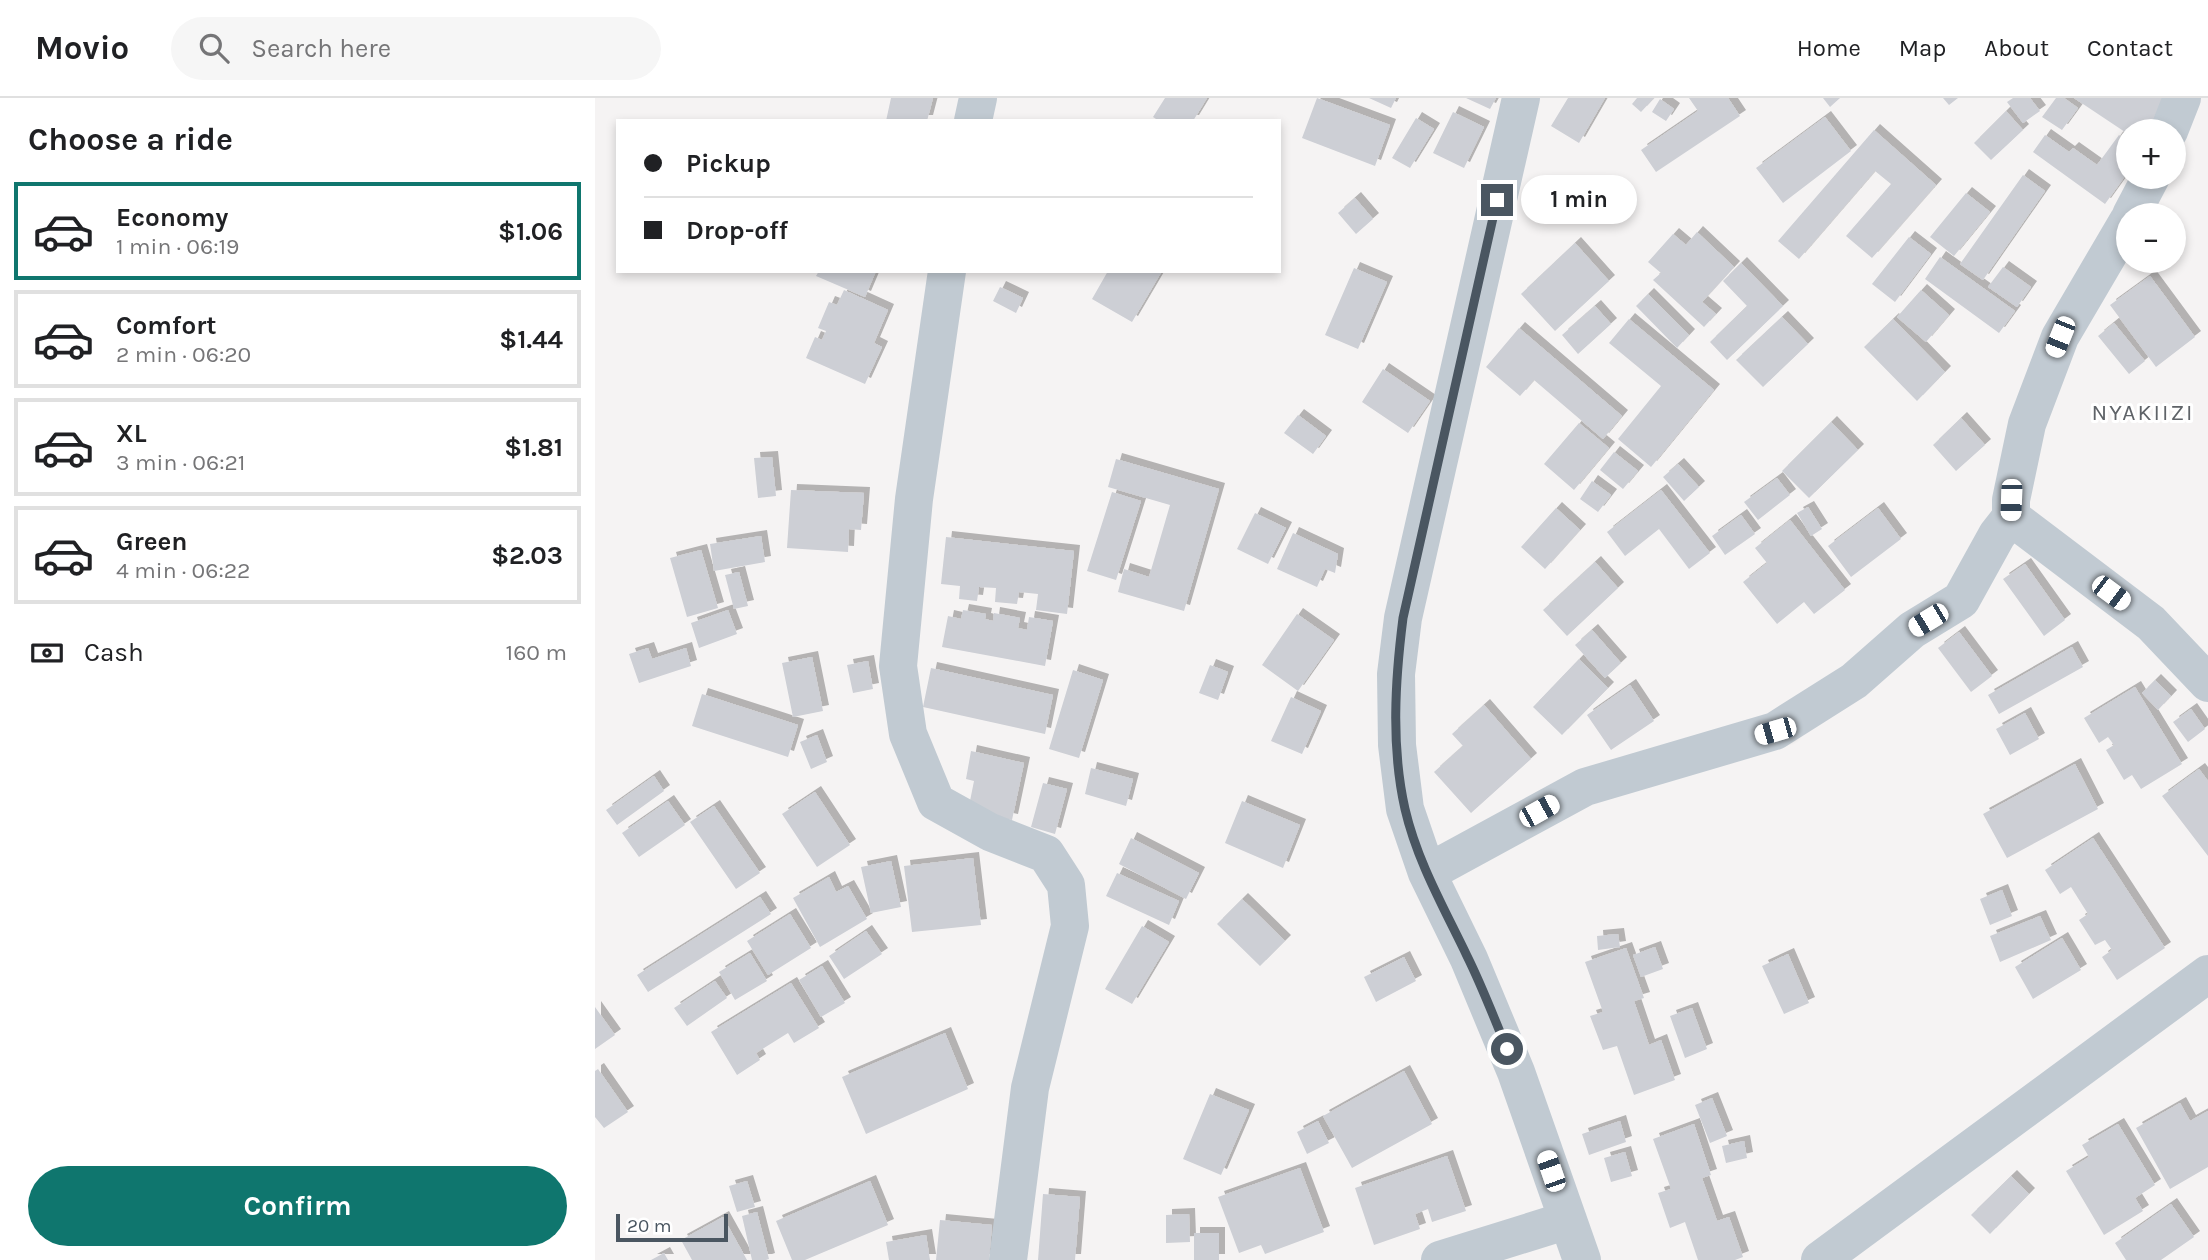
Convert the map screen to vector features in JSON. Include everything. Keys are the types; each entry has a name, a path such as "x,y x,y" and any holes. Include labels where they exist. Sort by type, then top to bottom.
{"street":[{"path":"973,119 978,98"},
{"path":"1521,98 1403,618 1396,674 1397,745 1405,809 1427,873 1469,959 1516,1072 1582,1260"},
{"path":"2174,119 2182,98"},
{"path":"1427,873 1584,787 1775,731 1854,681 1912,630 1961,600 1997,535 2011,517 2011,500 2027,424 2060,337 2116,241"},
{"path":"947,273 915,499 898,666 908,734 936,802 990,832 1046,854 1066,885 1070,926 1030,1088 1008,1260"},
{"path":"2011,517 2151,623 2208,683"},
{"path":"1820,1260 2208,974"},
{"path":"1440,1260 1568,1220"}],"building":[{"path":"891,98 933,98 928,119 886,119"},
{"path":"1165,98 1207,98 1194,119 1153,117"},
{"path":"1317,98 1390,125 1375,166 1302,138"},
{"path":"1369,98 1396,98 1391,108"},
{"path":"1466,98 1496,98 1490,109"},
{"path":"1568,98 1605,98 1579,143 1551,126"},
{"path":"1637,98 1654,98 1641,112 1632,104"},
{"path":"1689,98 1728,98 1740,116 1656,172 1641,150 1698,111"},
{"path":"1823,98 1840,98 1830,107"},
{"path":"1943,98 1958,98 1949,105"},
{"path":"2013,98 2030,98 2040,111 2023,123 2007,102"},
{"path":"2056,98 2064,98 2078,108 2062,130 2042,117"},
{"path":"2074,98 2170,98 2157,119 2116,119 2116,126"},
{"path":"1660,99 1674,109 1666,121 1652,112"},
{"path":"2006,111 2023,130 1991,160 1974,143"},
{"path":"1453,112 1484,127 1464,168 1433,153"},
{"path":"1825,117 1851,151 1783,203 1756,168"},
{"path":"1416,118 1434,129 1410,168 1392,158"},
{"path":"1874,130 1936,185 1872,258 1846,236 1891,184 1875,171 1799,259 1778,241"},
{"path":"2045,135 2069,152 2073,148 2097,165 2116,139 2116,189 2105,204 2033,152"},
{"path":"2023,175 2045,191 1983,280 1960,264"},
{"path":"1966,193 1990,212 1954,256 1930,237"},
{"path":"1355,198 1373,219 1356,234 1338,213"},
{"path":"1697,232 1734,267 1702,302 1716,314 1704,327 1653,280 1661,273 1648,262 1673,234 1686,245"},
{"path":"1909,237 1931,254 1895,302 1872,284"},
{"path":"1575,243 1609,281 1555,331 1521,294"},
{"path":"1940,257 2015,311 1999,333 1925,279"},
{"path":"1741,263 1783,306 1727,360 1710,342 1747,306 1723,281"},
{"path":"2003,267 2031,287 2017,307 1988,287"},
{"path":"1354,268 1387,282 1358,349 1325,335"},
{"path":"818,273 875,273 865,297 816,276"},
{"path":"1107,273 1161,273 1132,322 1092,299"},
{"path":"2150,276 2195,337 2156,367 2110,305"},
{"path":"1000,287 1023,298 1016,313 993,301"},
{"path":"844,290 888,310 874,343 882,347 865,384 806,358 815,337 822,340 826,331 818,328 829,302 837,305"},
{"path":"1921,290 1949,315 1926,342 1897,317"},
{"path":"1648,294 1689,335 1677,348 1636,306"},
{"path":"1595,306 1611,324 1578,354 1562,335"},
{"path":"1782,317 1808,344 1763,387 1736,360"},
{"path":"1629,319 1714,390 1651,467 1618,439 1661,386 1609,343"},
{"path":"1893,319 1945,372 1917,401 1864,347"},
{"path":"2114,323 2145,361 2129,374 2098,336"},
{"path":"1519,328 1622,416 1603,439 1534,380 1520,396 1486,367"},
{"path":"1383,369 1430,401 1408,433 1362,402"},
{"path":"1298,415 1326,436 1313,454 1284,433"},
{"path":"1961,418 1985,445 1956,471 1933,445"},
{"path":"1831,422 1858,450 1809,498 1782,471"},
{"path":"1579,423 1609,448 1574,490 1544,464"},
{"path":"1614,452 1638,471 1623,489 1600,470"},
{"path":"772,457 776,496 758,498 754,458"},
{"path":"1116,459 1219,489 1184,611 1118,592 1124,569 1149,577 1170,505 1108,487"},
{"path":"1678,464 1699,487 1684,501 1663,477"},
{"path":"1777,478 1790,495 1758,520 1744,502"},
{"path":"1592,481 1611,495 1598,512 1580,499"},
{"path":"791,490 864,493 861,530 849,529 848,552 787,548"},
{"path":"1661,490 1710,553 1689,569 1659,529 1625,556 1607,532"},
{"path":"1112,492 1141,501 1116,580 1087,571"},
{"path":"1808,507 1822,529 1811,536 1797,513"},
{"path":"1556,508 1580,530 1545,569 1521,547"},
{"path":"1878,508 1901,539 1851,577 1828,546"},
{"path":"1255,513 1286,528 1268,564 1237,549"},
{"path":"1741,515 1755,534 1725,555 1712,536"},
{"path":"1790,520 1845,590 1814,614 1804,602 1777,624 1743,582 1767,563 1755,548"},
{"path":"1293,533 1338,554 1335,573 1325,569 1317,587 1277,569"},
{"path":"761,536 765,562 714,571 710,544"},
{"path":"946,537 1074,551 1067,614 1036,610 1038,594 1019,592 1017,604 995,602 996,588 979,587 977,601 959,599 960,586 941,584"},
{"path":"701,550 718,608 687,617 670,558"},
{"path":"1595,562 1618,588 1567,636 1543,610"},
{"path":"2025,564 2065,620 2044,636 2003,579"},
{"path":"739,572 748,606 734,609 725,575"},
{"path":"728,610 737,634 699,648 691,623"},
{"path":"963,610 986,614 985,619 993,621 994,613 1020,618 1018,628 1027,630 1029,617 1053,621 1045,666 942,647 948,616 961,619"},
{"path":"1297,614 1334,640 1298,691 1262,665"},
{"path":"1592,630 1621,663 1605,678 1575,645"},
{"path":"1959,632 1992,676 1971,692 1938,648"},
{"path":"2072,647 2083,667 1999,714 1988,695"},
{"path":"648,648 652,659 686,648 691,666 639,683 629,654"},
{"path":"812,657 823,711 793,717 782,663"},
{"path":"1579,659 1608,688 1562,735 1533,707"},
{"path":"868,661 873,689 853,693 847,665"},
{"path":"1210,665 1228,672 1218,700 1199,693"},
{"path":"931,668 1053,695 1045,734 923,707"},
{"path":"1073,670 1103,680 1079,758 1049,749"},
{"path":"2155,680 2171,696 2158,710 2142,693"},
{"path":"1630,685 1654,721 1611,750 1587,715"},
{"path":"2135,687 2182,764 2141,789 2132,775 2124,780 2106,750 2114,745 2108,737 2099,743 2084,718"},
{"path":"702,694 798,725 788,757 692,726"},
{"path":"1291,697 1321,711 1302,754 1271,741"},
{"path":"1484,705 1531,759 1471,813 1434,772 1463,746 1452,734"},
{"path":"2191,709 2205,729 2188,742 2173,722"},
{"path":"2025,713 2039,739 2010,755 1996,729"},
{"path":"817,735 827,762 811,769 800,742"},
{"path":"971,751 1024,763 1012,820 968,811 974,781 966,779"},
{"path":"2075,764 2098,809 2007,858 1983,814"},
{"path":"1091,768 1133,779 1126,806 1085,794"},
{"path":"2199,769 2208,781 2208,856 2162,796"},
{"path":"654,776 664,791 617,825 606,810"},
{"path":"1043,783 1067,789 1055,834 1031,827"},
{"path":"815,792 850,845 817,867 782,814"},
{"path":"668,801 685,825 639,857 622,833"},
{"path":"1242,801 1300,825 1283,868 1225,843"},
{"path":"714,806 760,873 736,889 690,822"},
{"path":"1131,838 1199,873 1186,899 1119,864"},
{"path":"2093,838 2165,948 2117,980 2102,957 2112,950 2105,940 2095,945 2079,920 2088,914 2071,887 2060,894 2045,870"},
{"path":"973,858 981,925 912,932 904,866"},
{"path":"891,861 901,907 871,913 861,867"},
{"path":"1117,873 1179,901 1169,925 1106,896"},
{"path":"829,877 836,892 848,886 867,919 820,947 793,898"},
{"path":"2002,890 2012,916 1990,925 1980,899"},
{"path":"760,897 771,914 648,992 637,975"},
{"path":"1242,899 1285,941 1260,966 1217,924"},
{"path":"790,914 811,948 768,975 747,941"},
{"path":"2040,916 2051,940 2000,962 1990,936"},
{"path":"1142,926 1169,942 1132,1004 1105,989"},
{"path":"866,931 882,954 844,979 829,956"},
{"path":"1618,934 1620,947 1598,950 1597,936"},
{"path":"2062,938 2081,970 2033,999 2015,967"},
{"path":"1655,947 1663,969 1641,977 1633,955"},
{"path":"1626,948 1644,998 1634,1001 1649,1045 1661,1040 1675,1080 1634,1095 1617,1046 1603,1050 1590,1016 1603,1012 1585,962"},
{"path":"750,953 767,981 735,1000 719,972"},
{"path":"1788,954 1809,1003 1784,1014 1762,966"},
{"path":"1404,957 1416,981 1376,1002 1364,977"},
{"path":"822,966 845,1003 821,1017 799,980"},
{"path":"715,981 727,998 687,1026 674,1008"},
{"path":"791,983 819,1028 794,1043 788,1033 756,1053 760,1060 737,1075 711,1032"},
{"path":"595,1007 615,1035 595,1049"},
{"path":"1692,1008 1707,1049 1685,1058 1670,1016"},
{"path":"945,1033 968,1089 866,1134 842,1077"},
{"path":"598,1069 628,1112 604,1128 595,1117 595,1071"},
{"path":"1404,1071 1432,1124 1352,1168 1323,1116"},
{"path":"1210,1094 1249,1110 1221,1175 1183,1159"},
{"path":"1712,1098 1727,1136 1710,1143 1695,1105"},
{"path":"2180,1103 2190,1121 2208,1111 2208,1167 2170,1189 2136,1128"},
{"path":"1318,1121 1329,1143 1307,1154 1297,1132"},
{"path":"1620,1121 1626,1142 1589,1155 1582,1134"},
{"path":"1694,1124 1711,1175 1702,1178 1717,1221 1729,1217 1743,1257 1735,1260 1698,1260 1685,1222 1670,1228 1658,1193 1671,1189 1653,1139"},
{"path":"2118,1124 2155,1185 2135,1198 2143,1211 2104,1235 2066,1171 2089,1157 2082,1145"},
{"path":"1744,1141 1747,1158 1726,1163 1722,1146"},
{"path":"1625,1152 1632,1176 1611,1182 1604,1158"},
{"path":"1447,1156 1466,1211 1432,1222 1428,1209 1415,1214 1420,1229 1374,1245 1355,1188"},
{"path":"1300,1168 1324,1232 1265,1254 1261,1245 1239,1253 1218,1197"},
{"path":"2011,1176 2029,1194 1990,1234 1971,1215"},
{"path":"747,1181 755,1207 737,1212 729,1186"},
{"path":"870,1181 888,1225 805,1260 792,1260 776,1221"},
{"path":"1043,1194 1080,1197 1075,1260 1038,1260"},
{"path":"2171,1204 2194,1237 2161,1260 2126,1260 2115,1243"},
{"path":"757,1212 769,1259 766,1260 752,1260 742,1216"},
{"path":"1189,1214 1190,1242 1166,1243 1166,1215"},
{"path":"723,1217 747,1260 692,1260 681,1240"},
{"path":"940,1220 992,1225 989,1260 936,1260"},
{"path":"1194,1233 1219,1233 1219,1260 1194,1260"},
{"path":"926,1235 930,1260 889,1260 886,1242"},
{"path":"664,1253 668,1260 651,1260"}],"district":[{"name":"NYAKIIZI","path":"2143,412"}],"route":[{"path":"1497,200 1403,618 1396,674 1397,745 1405,809 1427,873 1469,959 1507,1049"}]}
